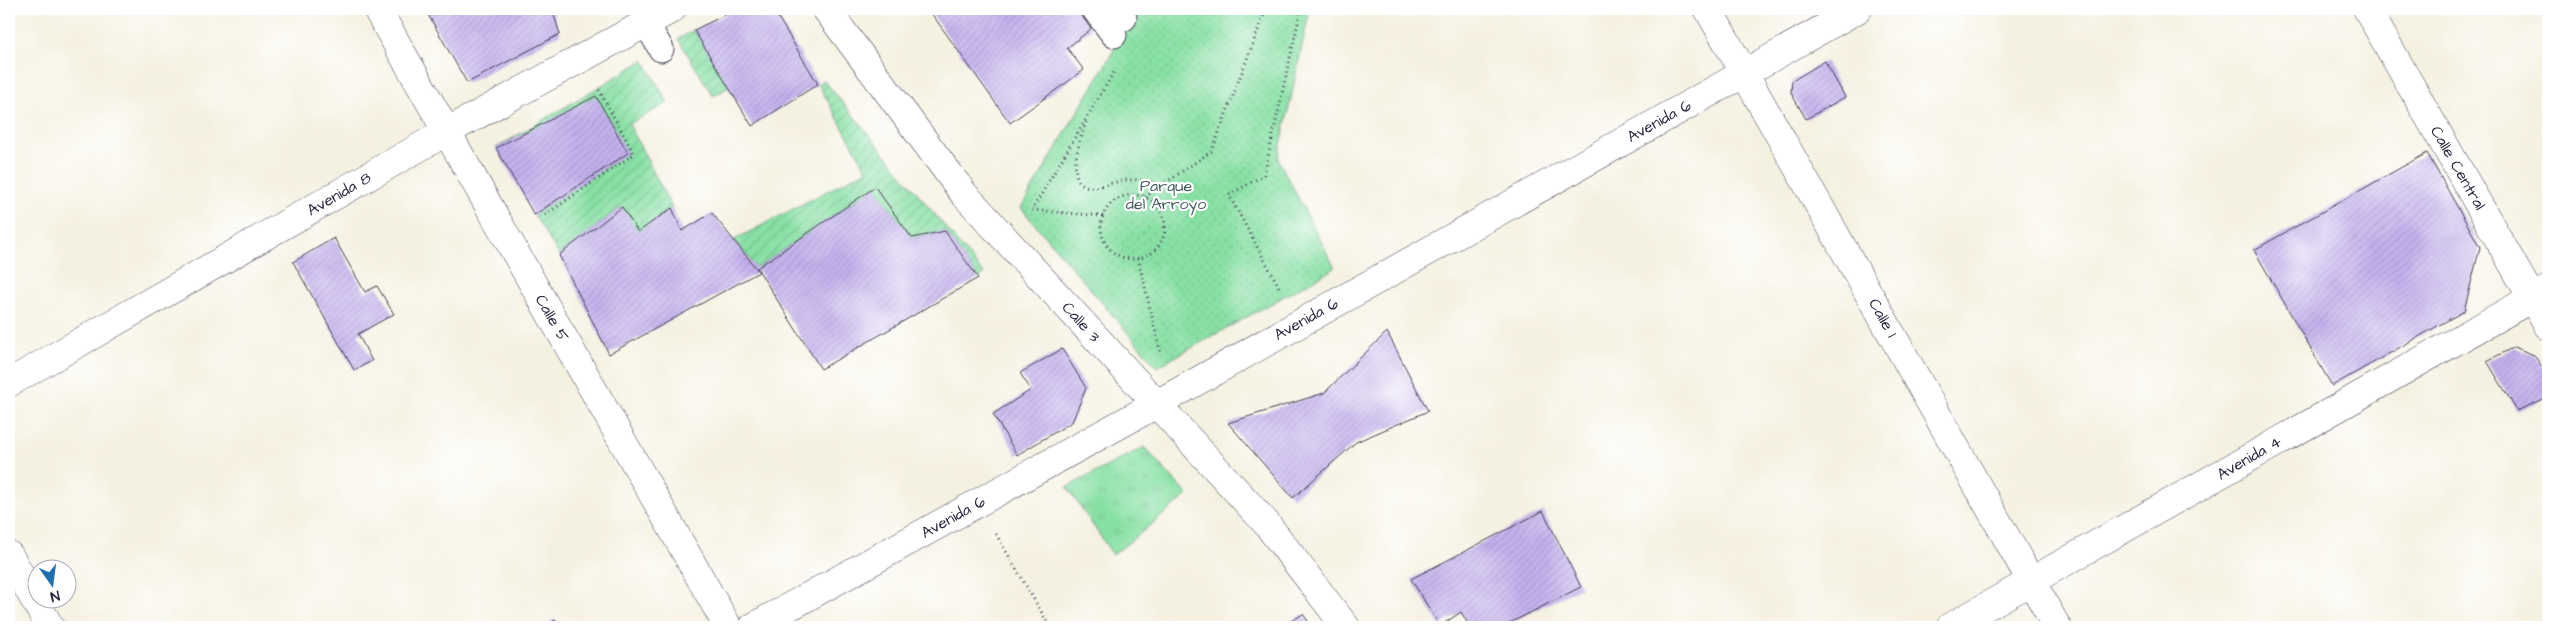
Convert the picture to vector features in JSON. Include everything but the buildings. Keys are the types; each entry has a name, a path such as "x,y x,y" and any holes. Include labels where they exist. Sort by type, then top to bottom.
{"street":[{"name":"Calle 5","path":"377,9 728,627"},
{"name":"Avenida 8","path":"9,383 446,132 672,9"},
{"name":"Calle 3","path":"826,9 964,194 1283,543 1346,627"},
{"name":"Calle 1","path":"1708,9 2057,627"},
{"name":"Avenida 6","path":"753,627 978,503 1858,9"},
{"name":"Calle Central","path":"2367,9 2540,294 2548,326"},
{"name":"Avenida 4","path":"1950,627 2540,294"},
{"path":"9,555 50,627"}],"lane":[{"path":"1094,9 1119,20"},
{"path":"646,24 661,49"}],"path":[{"path":"1145,197 1212,151 1266,9"},
{"path":"1279,287 1229,195 1264,174 1301,9"},
{"path":"1103,216 1032,210 1116,67"},
{"path":"545,215 634,154 598,87"},
{"path":"1088,116 1074,161 1075,172 1081,182 1091,187 1127,180 1163,184"},
{"path":"1135,195 1145,197 1154,202 1160,210 1165,219 1165,229 1157,249 1138,258 1127,258 1108,248 1102,232 1103,216 1108,207 1120,198 1135,195"},
{"path":"1138,258 1161,354"},
{"path":"978,503 1050,627"}],"green space":[{"name":"Parque del Arroyo","path":"1138,9 1310,9 1278,159 1335,268 1157,367 1021,208"},
{"path":"694,30 729,87 713,96 678,39"},
{"path":"644,60 668,103 629,124 672,208 638,232 621,207 559,255 534,215 627,153 596,97 496,148"},
{"path":"824,80 984,274 978,278 945,231 912,238 875,187 757,268 734,240 867,170 818,84"},
{"path":"1144,447 1188,495 1113,555 1067,487"}]}
